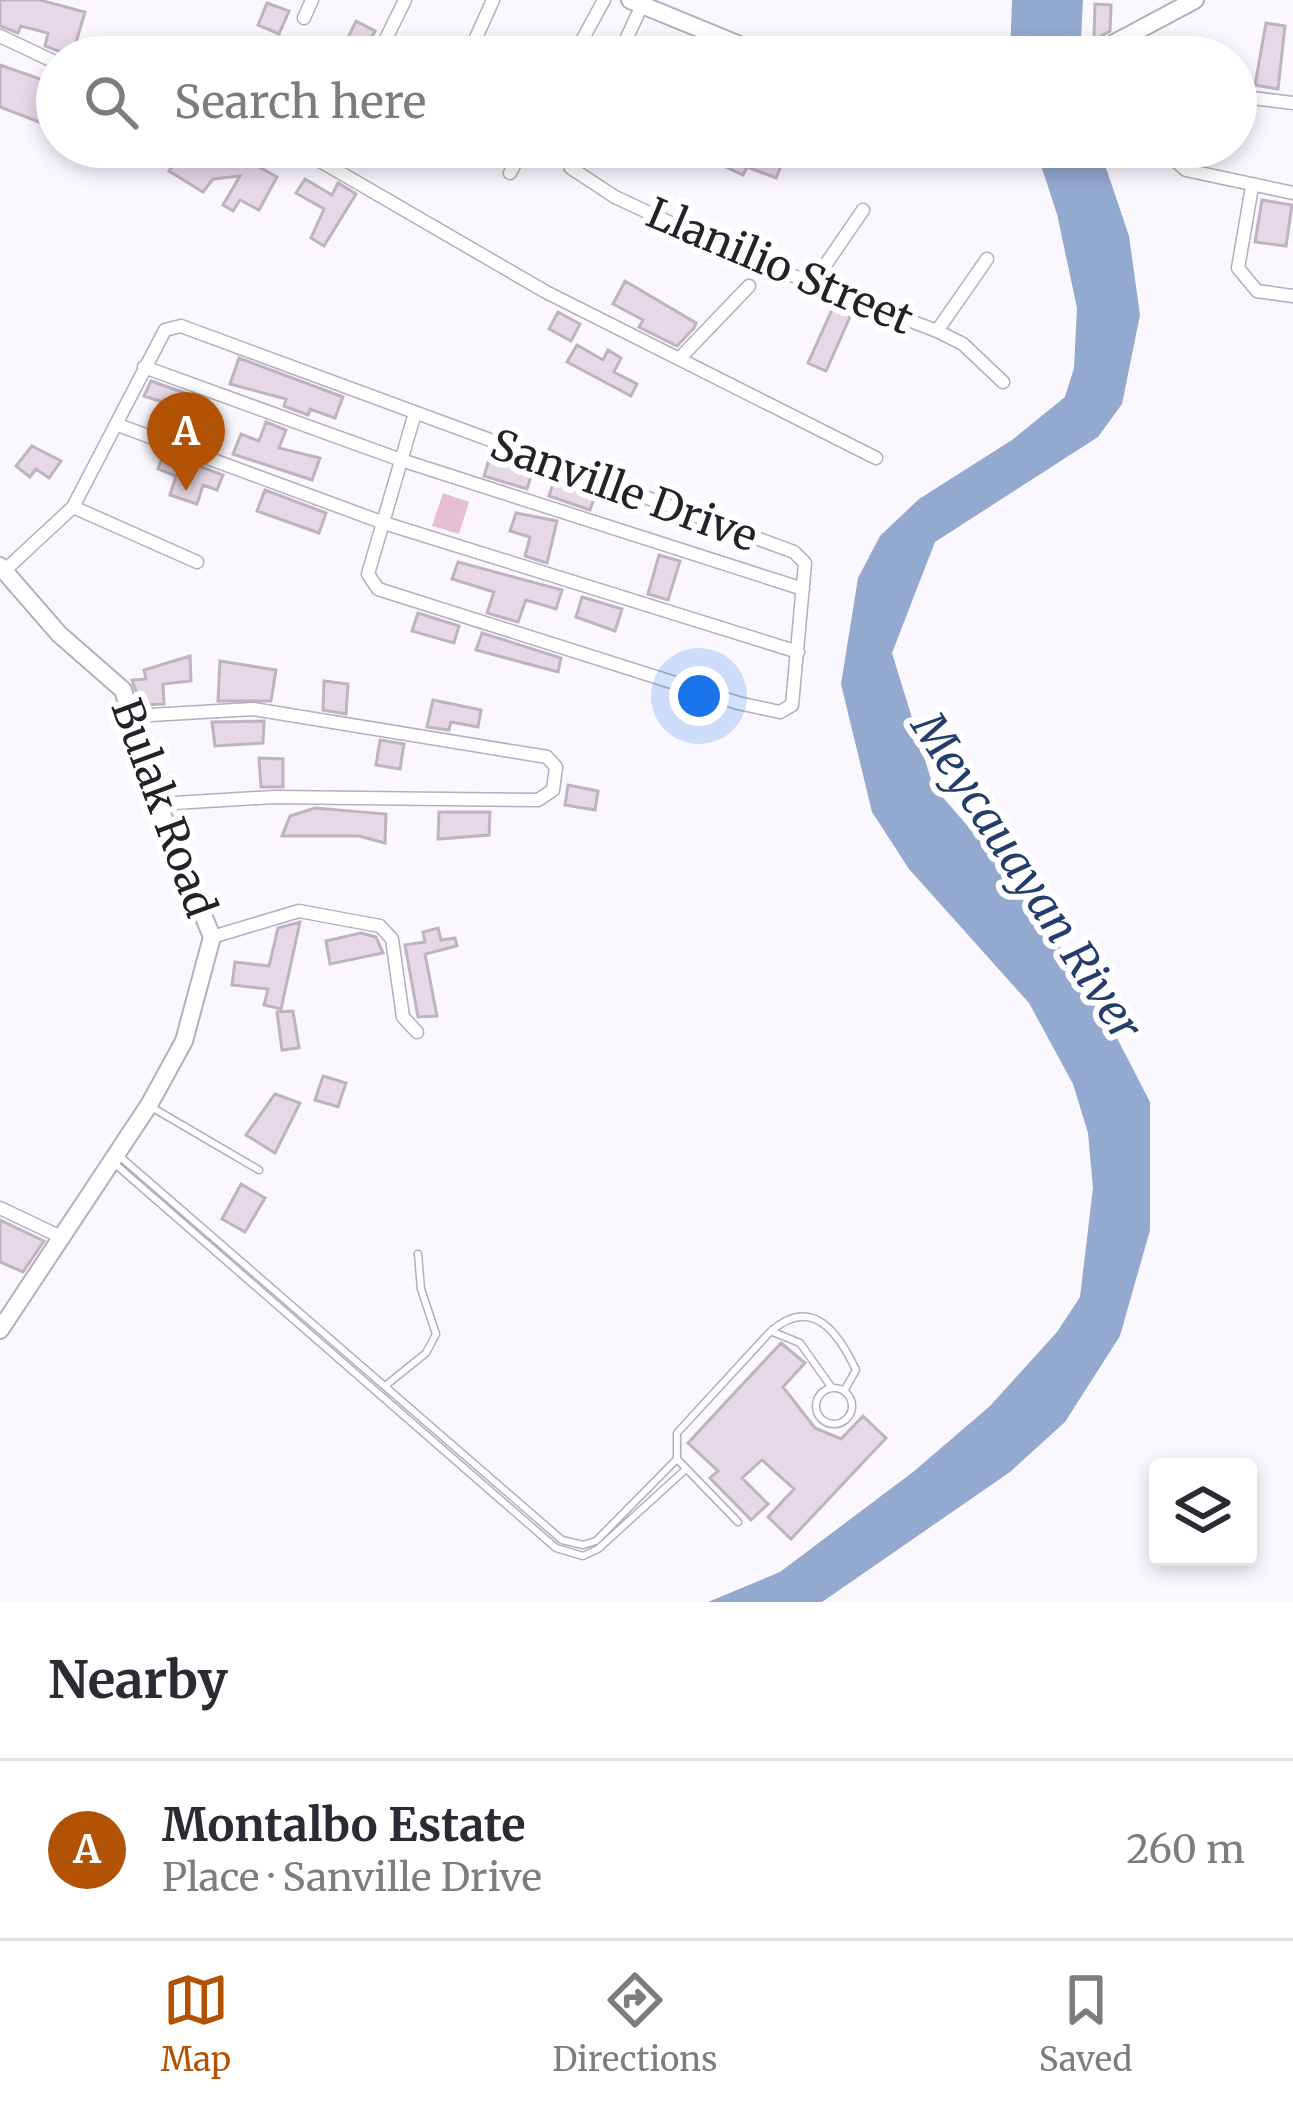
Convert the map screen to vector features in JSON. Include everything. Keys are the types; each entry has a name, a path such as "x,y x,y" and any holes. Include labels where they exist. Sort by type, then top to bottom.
{"street":[{"path":"304,18 312,0"},
{"path":"387,36 405,0"},
{"path":"477,36 494,0"},
{"path":"584,36 604,0"},
{"path":"625,36 636,3 717,36"},
{"path":"1126,36 1186,3"},
{"path":"0,36 36,53"},
{"path":"1257,99 1293,103"},
{"path":"332,168 546,292 876,458"},
{"path":"510,173 513,168"},
{"name":"Llanilio Street","path":"571,168 616,197 813,284 937,331 963,344 1003,382"},
{"path":"1185,168 1293,193"},
{"path":"1252,187 1238,268 1257,291 1293,296"},
{"path":"813,284 863,210"},
{"path":"937,331 987,259"},
{"path":"680,359 749,286"},
{"name":"Sanville Drive","path":"2,568 73,507 165,330 181,326 794,552 805,563 803,590"},
{"path":"144,367 401,460 803,590 792,705 780,712 400,596 372,583 368,574 384,523 401,460 415,413"},
{"path":"118,425 384,523 798,652"},
{"path":"73,507 197,562"},
{"name":"Bulak Road","path":"0,1330 149,1105 184,1041 212,938 158,803 123,690 106,670 59,634 2,568"},
{"path":"133,716 253,710 547,757 556,767 554,790 538,800 274,797 158,803"},
{"path":"212,938 299,911 380,926 392,939 403,1017 417,1032"},
{"path":"0,1208 62,1238"}],"lane":[{"path":"149,1105 259,1170"},
{"path":"115,1158 572,1544 596,1541 677,1459"},
{"path":"115,1158 556,1548 583,1556 598,1550 686,1468"},
{"path":"385,1386 426,1353 436,1334 422,1289 418,1254"},
{"path":"738,1522 677,1459 676,1433 770,1331 789,1321 819,1320 832,1326 856,1370 844,1391 850,1413 830,1423 820,1417 816,1405 821,1394 832,1388"},
{"path":"770,1331 800,1343 832,1388 844,1391"}],"shaded area":[{"path":"443,493 469,502 459,534 432,526"}],"water":[{"path":"1012,0 1083,0 1081,36 1011,36"},
{"path":"1042,168 1106,168 1129,236 1140,315 1122,404 1098,437 935,542 892,653 933,786 1016,882 1102,1009 1150,1102 1150,1230 1120,1336 1065,1422 1010,1472 822,1602 708,1602 780,1572 913,1472 990,1406 1057,1332 1080,1297 1093,1188 1088,1133 1073,1084 1029,1003 909,869 872,812 841,684 858,578 880,536 919,499 1012,440 1065,397 1074,368 1077,308"}],"building":[{"path":"0,0 40,0 85,12 78,36 47,36 21,26 18,33 0,26"},
{"path":"267,3 289,11 279,34 258,25"},
{"path":"1095,4 1111,5 1110,31 1094,36"},
{"path":"356,21 375,31 372,36 349,36"},
{"path":"1266,23 1285,26 1278,89 1257,85"},
{"path":"0,65 36,78 36,121 0,107"},
{"path":"261,168 277,177 259,210 240,200 233,211 223,205 240,176 213,179 203,192 169,171"},
{"path":"750,168 780,168 776,178"},
{"path":"305,179 332,195 338,183 356,194 324,246 311,238 324,209 296,193"},
{"path":"1262,200 1292,205 1286,246 1255,242"},
{"path":"625,281 696,323 694,328 677,346 639,327 643,320 613,304"},
{"path":"835,303 853,310 826,371 808,363"},
{"path":"558,312 580,324 571,341 549,329"},
{"path":"577,345 603,360 608,350 621,358 614,372 637,384 631,396 567,362"},
{"path":"239,358 343,397 335,418 310,409 308,415 284,406 286,399 230,384"},
{"path":"151,381 208,401 203,415 144,396"},
{"path":"266,422 286,430 279,448 320,458 312,480 233,454 241,434 259,441"},
{"path":"32,446 61,461 49,478 36,469 30,477 16,466"},
{"path":"164,453 223,475 217,490 203,485 197,504 170,495 176,476 158,469"},
{"path":"491,453 533,470 527,489 484,476"},
{"path":"555,477 597,490 590,510 549,496"},
{"path":"265,490 326,513 319,533 257,511"},
{"path":"516,513 557,521 547,563 525,556 530,537 510,531"},
{"path":"659,555 680,561 668,600 648,594"},
{"path":"458,562 562,590 556,609 526,600 518,622 487,613 494,592 452,579"},
{"path":"582,597 622,609 615,631 576,617"},
{"path":"418,613 459,626 454,643 412,631"},
{"path":"482,633 561,658 558,672 476,650"},
{"path":"190,656 191,681 163,684 164,704 141,705 132,680 146,679 144,670"},
{"path":"220,661 276,670 271,701 218,701"},
{"path":"324,681 348,684 346,714 323,710"},
{"path":"433,700 481,710 478,727 451,722 449,730 427,727"},
{"path":"264,721 263,743 215,746 212,722"},
{"path":"380,740 404,744 400,769 376,765"},
{"path":"259,758 283,759 283,787 261,787"},
{"path":"568,785 598,791 595,810 565,805"},
{"path":"315,808 386,814 385,843 359,836 282,836 290,816"},
{"path":"439,812 490,812 489,835 438,839"},
{"path":"300,922 281,1009 264,1005 268,989 232,985 235,962 269,966 278,928"},
{"path":"438,928 441,940 455,938 457,946 425,954 437,1016 418,1017 405,945 425,942 423,932"},
{"path":"361,933 376,937 383,953 330,964 326,941"},
{"path":"293,1011 299,1048 282,1050 277,1012"},
{"path":"323,1076 346,1083 338,1107 315,1100"},
{"path":"275,1094 300,1103 275,1153 246,1135"},
{"path":"241,1184 265,1198 245,1232 222,1219"},
{"path":"0,1220 44,1241 23,1272 0,1262"},
{"path":"781,1343 805,1363 783,1387 815,1428 841,1439 863,1416 886,1438 791,1539 768,1517 794,1489 762,1460 742,1478 768,1504 751,1520 710,1478 718,1471 688,1443"}],"place":[{"name":"Montalbo Estate","path":"186,491"}],"water label":[{"name":"Meycauayan River","path":"1027,876"}]}
